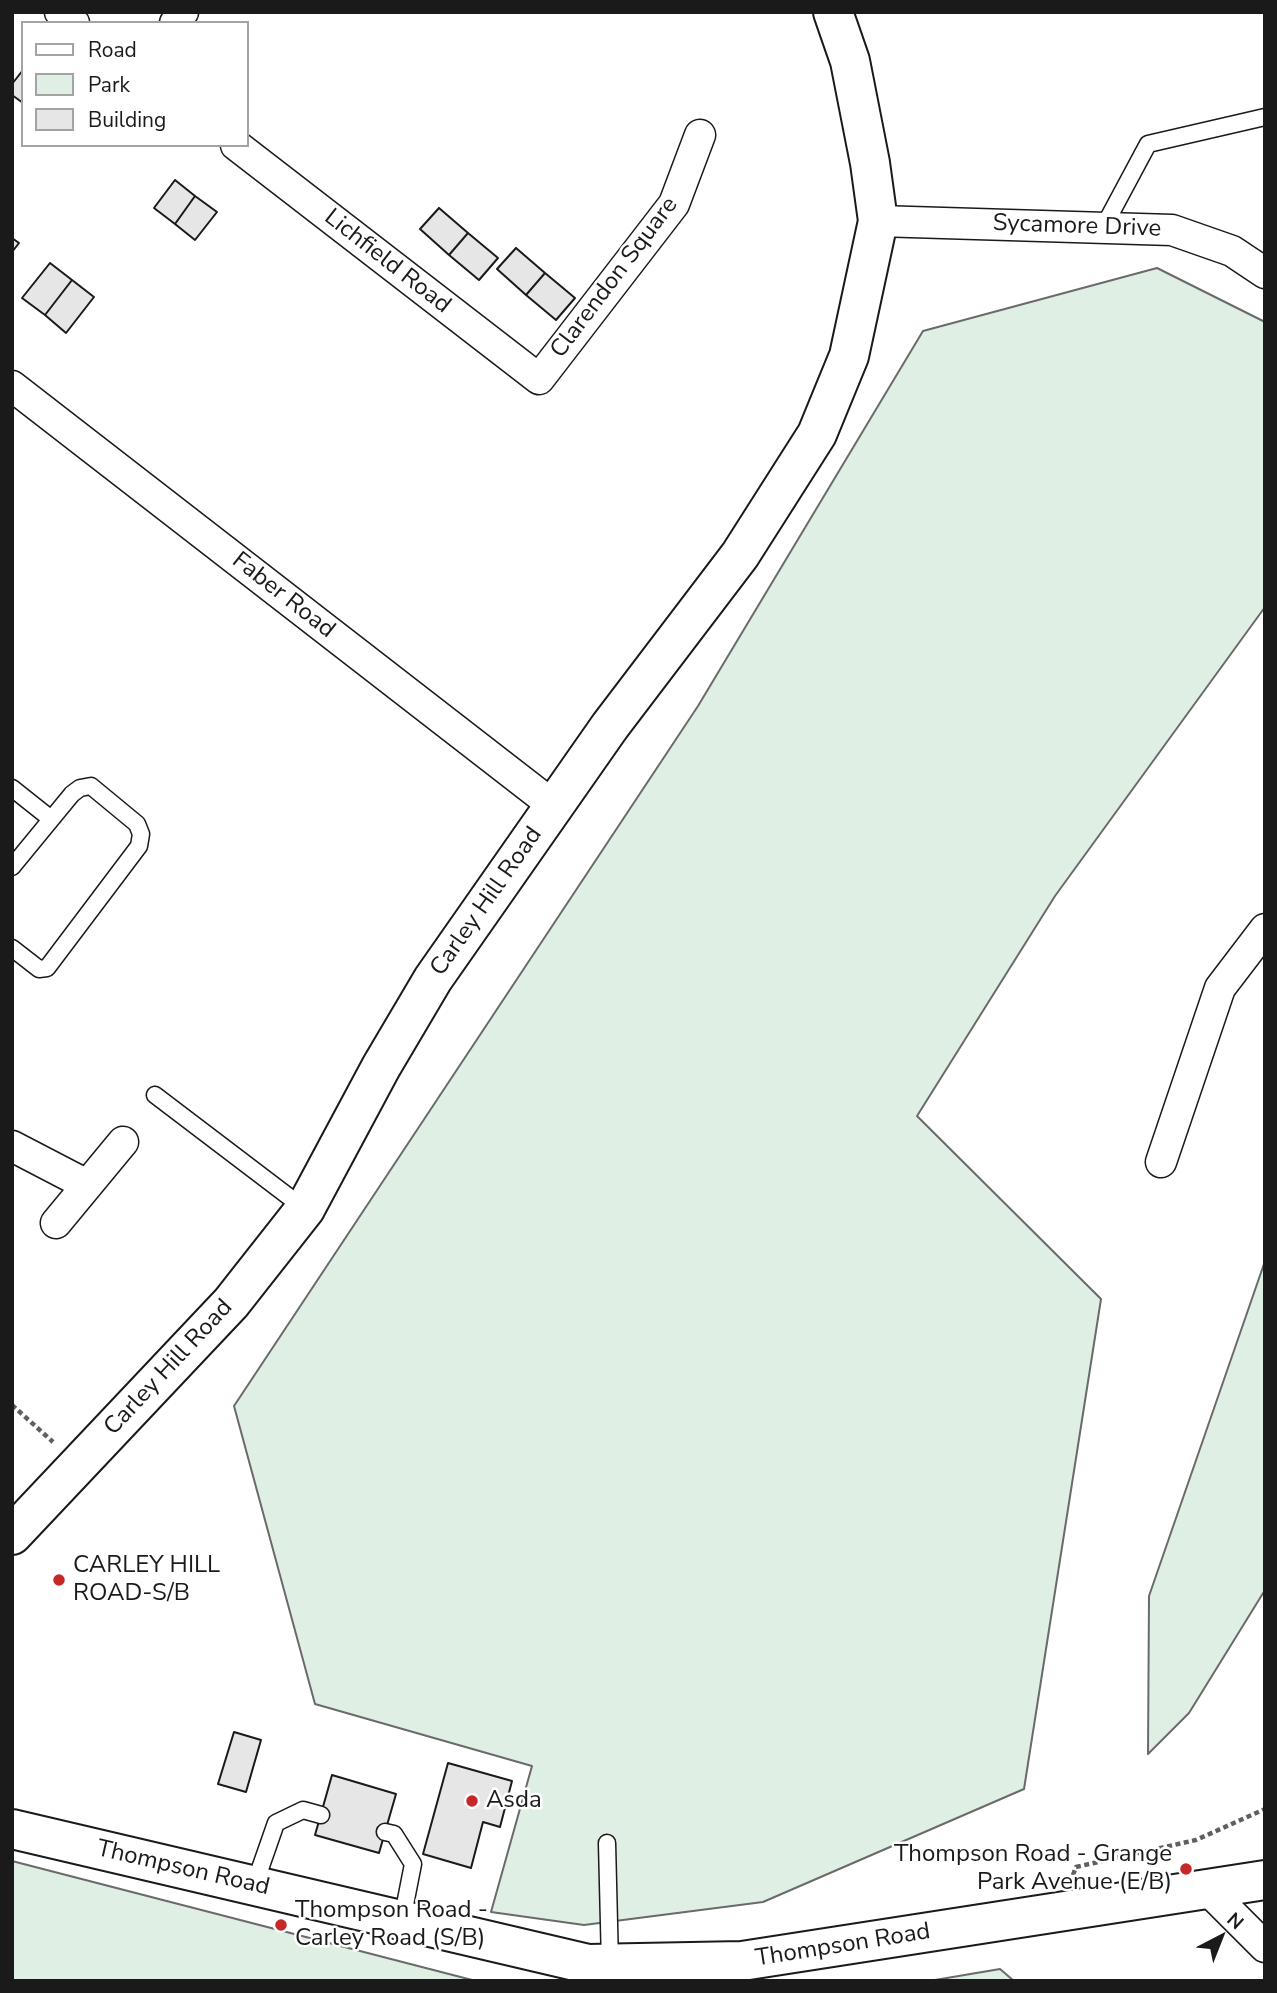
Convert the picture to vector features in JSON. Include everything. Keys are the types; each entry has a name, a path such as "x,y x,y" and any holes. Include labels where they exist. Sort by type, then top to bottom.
{"street":[{"name":"Carley Hill Road","path":"13,1534 231,1303 304,1209 381,1067 433,979 610,726 740,555 817,434 849,356 878,221 870,163 850,61 833,12"},
{"name":"Clarendon Square","path":"539,379 674,204 701,135"},
{"name":"Lichfield Road","path":"239,147 539,379"},
{"name":"Sycamore Drive","path":"878,221 1172,230 1232,251 1265,273"},
{"name":"Faber Road","path":"12,386 554,806"},
{"path":"1161,1162 1220,988 1265,929"},
{"path":"56,1223 123,1142"},
{"path":"12,1146 87,1185"},
{"name":"Thompson Road","path":"12,1829 402,1920 595,1969 742,1961 1265,1880"},
{"path":"1208,1890 1265,1947"}],"lane":[{"path":"1103,228 1148,144 1265,117"},
{"path":"12,867 72,794 80,788 91,786 137,824 141,834 139,846 47,968 39,969 12,948"},
{"path":"12,788 51,819"},
{"path":"155,1095 304,1209"},
{"path":"254,1886 276,1824 303,1810 321,1815"},
{"path":"385,1832 394,1834 413,1864 402,1920"},
{"path":"595,1969 607,1843"}],"path":[{"path":"12,1405 78,1465"},
{"path":"1061,1912 1076,1867 1196,1840 1265,1809"}],"green space":[{"path":"1157,268 1265,322 1265,607 1055,896 917,1116 1101,1299 1024,1789 763,1902 584,1925 491,1912 532,1766 315,1704 234,1406 698,706 923,331"},
{"path":"1265,1261 1265,1590 1189,1713 1148,1754 1149,1596"},
{"path":"12,1861 476,1981 12,1981"},
{"path":"1000,1969 1014,1981 929,1981"}],"building":[{"path":"21,73 21,102 12,95 12,84"},
{"path":"175,180 195,196 175,224 154,208"},
{"path":"195,196 217,212 195,240 175,224"},
{"path":"439,208 468,233 449,255 420,229"},
{"path":"468,233 498,258 479,280 449,255"},
{"path":"12,238 19,243 12,252"},
{"path":"516,248 545,273 526,295 497,269"},
{"path":"50,263 72,280 45,315 22,298"},
{"path":"545,273 575,298 556,320 526,295"},
{"path":"72,280 94,297 66,333 45,315"},
{"path":"234,1732 261,1740 246,1792 218,1784"},
{"name":"Asda","path":"448,1763 512,1781 500,1827 483,1822 471,1868 423,1854"},
{"path":"332,1775 396,1794 379,1853 315,1835"}],"place":[{"name":"CARLEY HILL ROAD-S/B","path":"59,1580"},
{"name":"Asda","path":"472,1801"},
{"name":"Thompson Road - Grange Park Avenue (E/B)","path":"1186,1869"},
{"name":"Thompson Road - Carley Road (S/B)","path":"281,1925"}]}
